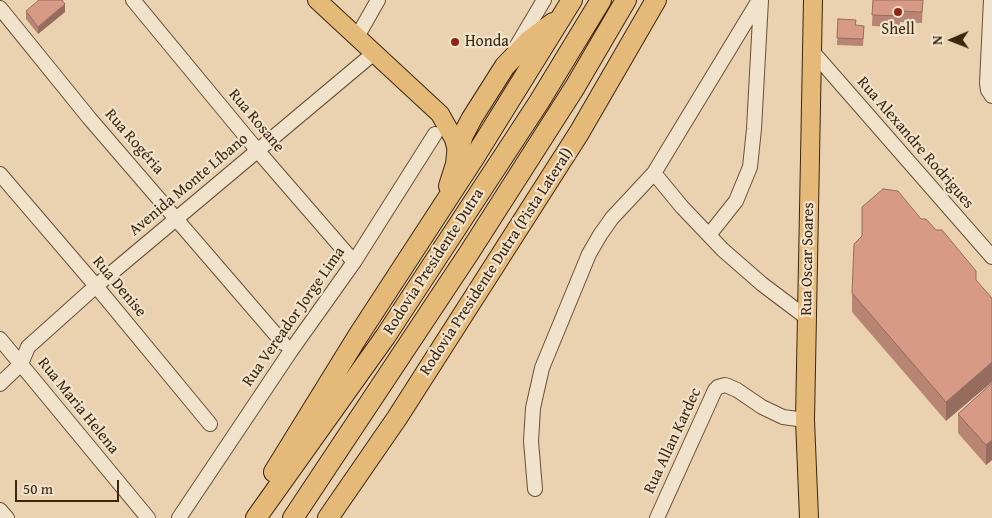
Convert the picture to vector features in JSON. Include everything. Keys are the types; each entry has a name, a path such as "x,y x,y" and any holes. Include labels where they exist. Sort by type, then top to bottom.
{"highway":[{"name":"Rodovia Presidente Dutra","path":"256,518 385,337 539,102 601,0"},
{"name":"Rodovia Presidente Dutra","path":"293,518 469,253 574,87 626,0"},
{"name":"Rodovia Presidente Dutra (Pista Lateral)","path":"328,518 397,418 579,133 656,0"},
{"path":"443,206 463,135 472,118 505,66 529,41 567,8"},
{"path":"247,518 358,336 443,206 567,8"}],"main road":[{"path":"317,0 440,114 454,138 457,154"},
{"name":"Rua Oscar Soares","path":"809,518 805,420 812,51 815,4"},
{"path":"440,114 462,122 472,118"}],"street":[{"name":"Rua Rosane","path":"133,0 354,262"},
{"path":"357,37 378,0"},
{"path":"505,66 544,0"},
{"path":"535,488 531,441 532,408 542,368 589,254 612,218 654,173 760,0"},
{"path":"709,235 736,201 750,167 754,130 760,0"},
{"path":"991,0 990,74 986,83 992,96"},
{"name":"Rua Rogéria","path":"0,8 90,119 283,343"},
{"name":"Rua Alexandre Rodrigues","path":"812,51 992,257"},
{"name":"Avenida Monte Líbano","path":"0,384 21,364 28,347 96,286 374,53"},
{"name":"Rua Vereador Jorge Lima","path":"179,518 290,352 354,262 435,134"},
{"path":"654,173 682,207 724,250 762,284 807,318"},
{"name":"Rua Denise","path":"0,174 210,424"},
{"path":"3,348 28,347"},
{"name":"Rua Maria Helena","path":"3,348 21,364 148,518"},
{"name":"Rua Allan Kardec","path":"657,518 718,387 725,385 736,390 776,415 805,420"},
{"path":"0,510 7,518"}],"building":[{"path":"39,0 62,0 65,4 38,27 26,11"},
{"path":"873,0 923,0 922,12 900,11 900,16 872,15"},
{"path":"838,19 856,20 855,25 864,26 863,39 837,38"},
{"path":"883,189 898,191 921,219 926,219 936,230 942,230 976,271 976,280 992,298 992,362 946,402 852,293 854,244 862,236 862,207"},
{"path":"992,383 992,440 986,445 958,414"}],"place":[{"name":"Shell","path":"898,12"},
{"name":"Honda","path":"455,42"}]}
